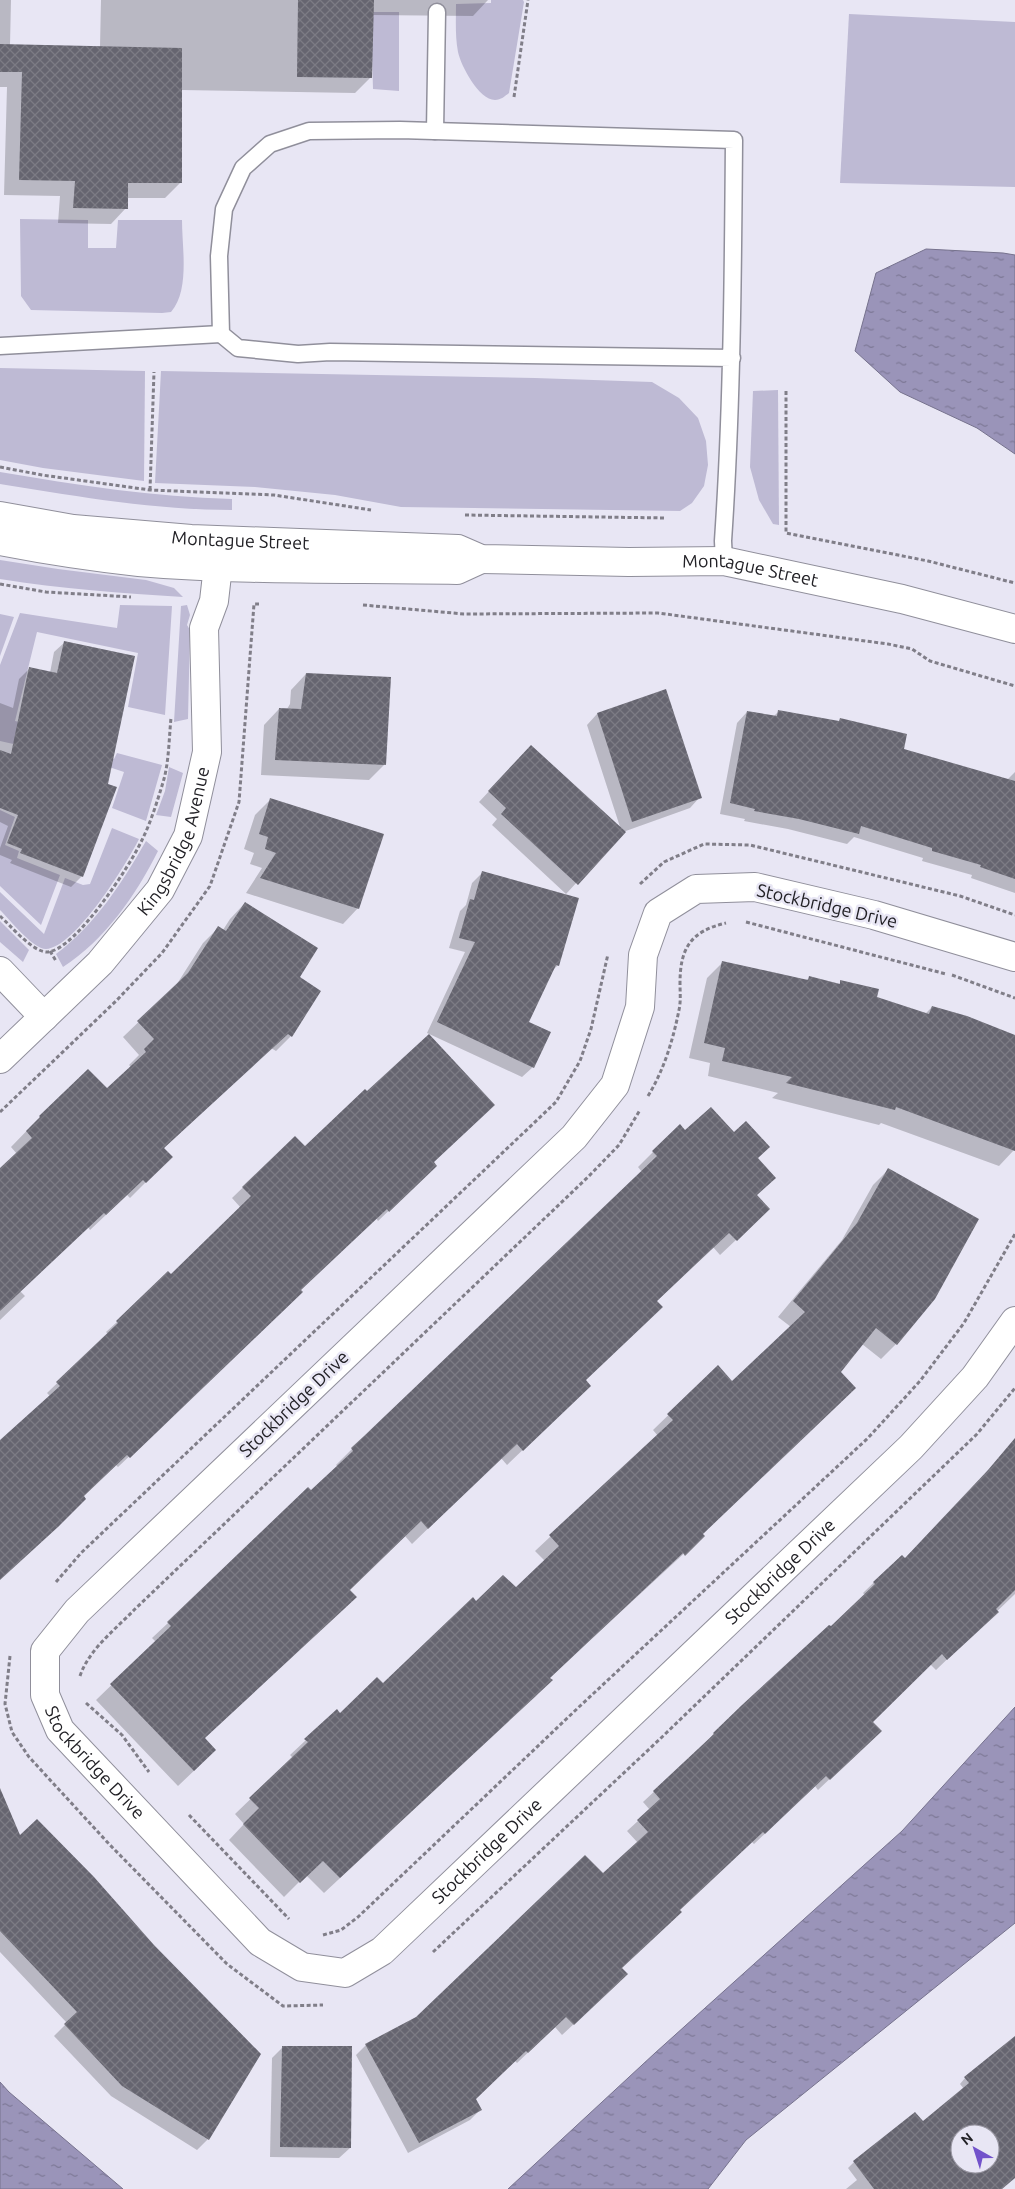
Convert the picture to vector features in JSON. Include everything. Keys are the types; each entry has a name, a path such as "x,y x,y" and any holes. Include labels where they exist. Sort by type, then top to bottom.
{"street":[{"name":"Montague Street","path":"0,516 73,529 191,539 458,549 481,559 630,562 724,561 902,599 1015,629"},
{"name":"Montague Street","path":"0,541 64,553 139,562 218,566 456,570 481,559"},
{"name":"Kingsbridge Avenue","path":"0,1059 100,963 160,890 188,836 207,752 204,628 214,601 218,566"},
{"name":"Stockbridge Drive","path":"1015,957 874,915 755,887 696,888 658,913 644,955 640,1007 615,1085 574,1137 77,1611 45,1651 45,1695 60,1730 260,1942 302,1967 345,1973 382,1951 911,1447 975,1377 1015,1321"},
{"path":"0,971 44,1018"}],"lane":[{"path":"435,131 437,12"},
{"path":"221,334 219,256 224,209 243,168 270,144 310,131 435,131 734,140 731,417 723,541 724,561"},
{"path":"0,346 221,334 238,348 298,354 330,352 732,358"}],"path":[{"path":"514,97 528,0"},
{"path":"150,490 154,372"},
{"path":"786,391 786,533 928,561 1015,583"},
{"path":"0,467 42,475 150,490 274,495 380,512"},
{"path":"458,515 666,518"},
{"path":"0,584 46,592 136,597"},
{"path":"0,1112 116,1001 162,953 210,886 239,802 254,604 263,603"},
{"path":"357,604 464,614 658,612 888,644 912,649 930,661 1015,686"},
{"path":"0,916 33,948 47,952 61,947 87,923 122,876 143,840 164,777 171,716"},
{"path":"639,886 644,878 664,862 704,844 750,845 960,896 1015,916"},
{"path":"739,920 949,974 1015,998"},
{"path":"80,1685 79,1678 84,1664 135,1609 541,1223 619,1145 659,1078 680,1007 680,981 684,952 690,941 701,931 732,922"},
{"path":"52,1587 81,1553 556,1102 580,1061 586,1045 609,950"},
{"path":"316,1933 324,1935 340,1930 358,1918 544,1740 868,1438 920,1381 964,1323 1015,1234"},
{"path":"426,1958 661,1738 977,1434 1015,1388"},
{"path":"11,1649 7,1665 5,1704 12,1732 29,1757 109,1844 227,1964 283,2006 331,2004"},
{"path":"84,1698 86,1703 122,1735 154,1778"},
{"path":"188,1813 291,1920"}],"shaded area":[{"path":"491,0 523,0 524,2 509,93 501,99 495,100 489,99 477,89 467,73 458,52 456,34 456,4 491,3"},
{"path":"363,12 399,12 399,91 373,89 372,53"},
{"path":"849,14 1015,22 1015,187 840,183"},
{"path":"20,219 88,220 88,248 116,248 118,220 182,220 184,268 181,292 177,303 171,312 162,313 31,310 21,296"},
{"path":"0,368 145,371 144,481 43,468 0,460"},
{"path":"161,371 652,382 679,398 698,418 706,441 708,465 704,486 692,503 680,511 401,507 335,495 255,487 155,483"},
{"path":"778,390 779,525 773,524 759,500 750,467 753,391"},
{"path":"0,472 145,493 232,499 232,510 147,505 6,485 0,484"},
{"path":"0,560 146,580 174,588 183,597 69,588 0,579"},
{"path":"120,605 172,606 165,715 128,707 138,653 37,632 15,721 76,735 40,750 0,741 0,665 20,613 117,628"},
{"path":"187,605 190,615 187,625 190,630 188,719 174,722 181,606"},
{"path":"0,614 14,617 0,656"},
{"path":"117,753 162,765 146,821 112,808 124,772 94,762 95,755 114,759"},
{"path":"169,767 183,773 171,817 156,815 165,791"},
{"path":"0,810 15,817 5,845 19,851 17,858 60,875 41,925 0,886"},
{"path":"112,828 139,839 112,884 85,920 58,945 46,949 41,948 22,933 0,910 0,892 44,934 65,878 83,885 90,884"},
{"path":"146,841 158,851 140,884 106,930 63,967 56,954 83,930 107,902"},
{"path":"0,921 29,950 23,962 0,942"}],"water":[{"path":"926,249 1015,255 1015,454 977,428 900,392 855,351 876,273"},
{"path":"1015,1707 1015,1923 746,2140 708,2189 508,2189 655,2053 902,1831"},
{"path":"0,2082 9,2092 123,2189 0,2189"}],"building":[{"path":"298,0 374,0 372,78 297,77"},
{"path":"0,44 182,48 182,183 128,183 128,209 73,208 75,181 19,180 22,72 0,72"},
{"path":"64,641 135,656 108,784 117,787 83,877 20,853 22,849 7,843 18,815 0,808 0,750 11,754 29,667 57,673"},
{"path":"306,673 391,677 386,765 275,760 279,708 301,709"},
{"path":"666,689 702,798 632,822 597,713"},
{"path":"778,710 839,721 840,718 907,734 904,749 1015,781 1015,879 980,867 981,865 932,851 932,848 861,826 859,834 799,819 754,811 755,809 730,803 747,711 777,716"},
{"path":"531,745 626,832 578,885 501,814 506,808 488,791"},
{"path":"270,798 384,834 359,909 260,878 276,853 265,849 268,837 259,834"},
{"path":"482,871 579,898 559,966 556,965 529,1022 551,1032 534,1068 437,1022 475,942 459,938 470,899 474,900"},
{"path":"245,902 318,948 300,977 321,991 292,1037 288,1034 164,1148 173,1157 146,1183 143,1180 106,1215 104,1213 0,1311 0,1168 32,1138 26,1131 39,1116 88,1069 107,1088 146,1052 144,1049 154,1039 137,1021 188,973 218,926 226,931"},
{"path":"722,961 808,980 809,976 840,984 840,980 879,989 877,997 929,1014 932,1006 967,1016 1015,1035 1015,1151 896,1107 895,1110 786,1083 792,1077 722,1061 725,1048 704,1043"},
{"path":"429,1034 495,1105 434,1162 437,1166 389,1212 387,1209 301,1290 303,1292 130,1458 127,1455 84,1496 86,1499 58,1527 0,1580 0,1440 60,1386 56,1382 118,1323 116,1321 168,1271 171,1274 251,1196 242,1187 295,1136 305,1146 365,1089 367,1091"},
{"path":"711,1107 734,1132 746,1121 770,1147 758,1158 776,1178 757,1195 770,1209 737,1241 729,1233 657,1301 663,1307 586,1380 591,1386 523,1451 517,1444 428,1529 421,1521 350,1590 357,1597 205,1738 216,1750 194,1771 110,1684 171,1626 167,1622 308,1487 311,1490 353,1451 351,1448 657,1156 652,1151 680,1124 685,1130"},
{"path":"888,1168 979,1219 935,1299 897,1345 876,1328 841,1372 856,1388 703,1534 705,1536 685,1556 683,1553 550,1678 553,1680 340,1878 323,1861 300,1883 243,1824 259,1808 249,1798 308,1742 304,1739 337,1709 340,1713 377,1677 383,1683 473,1597 476,1601 503,1575 516,1587 559,1546 549,1535 673,1420 667,1414 718,1365 732,1381 805,1312 793,1301 857,1223"},
{"path":"1015,1438 1015,1590 996,1609 999,1612 947,1660 942,1654 873,1722 882,1731 830,1780 826,1776 680,1910 682,1912 622,1968 628,1974 574,2025 566,2017 528,2053 526,2051 476,2099 482,2110 419,2143 365,2044 416,2017 585,1855 603,1873 648,1832 637,1820 660,1799 653,1791 742,1705 829,1625 831,1626 902,1555 905,1558 988,1470"},
{"path":"0,1788 20,1835 37,1819 94,1877 154,1945 261,2054 209,2140 122,2086 64,2024 77,2012 0,1931"},
{"path":"1015,2036 1015,2178 1002,2189 874,2189 853,2161 915,2112 923,2121 969,2083 964,2077"},
{"path":"282,2046 352,2046 351,2148 280,2147"}]}
